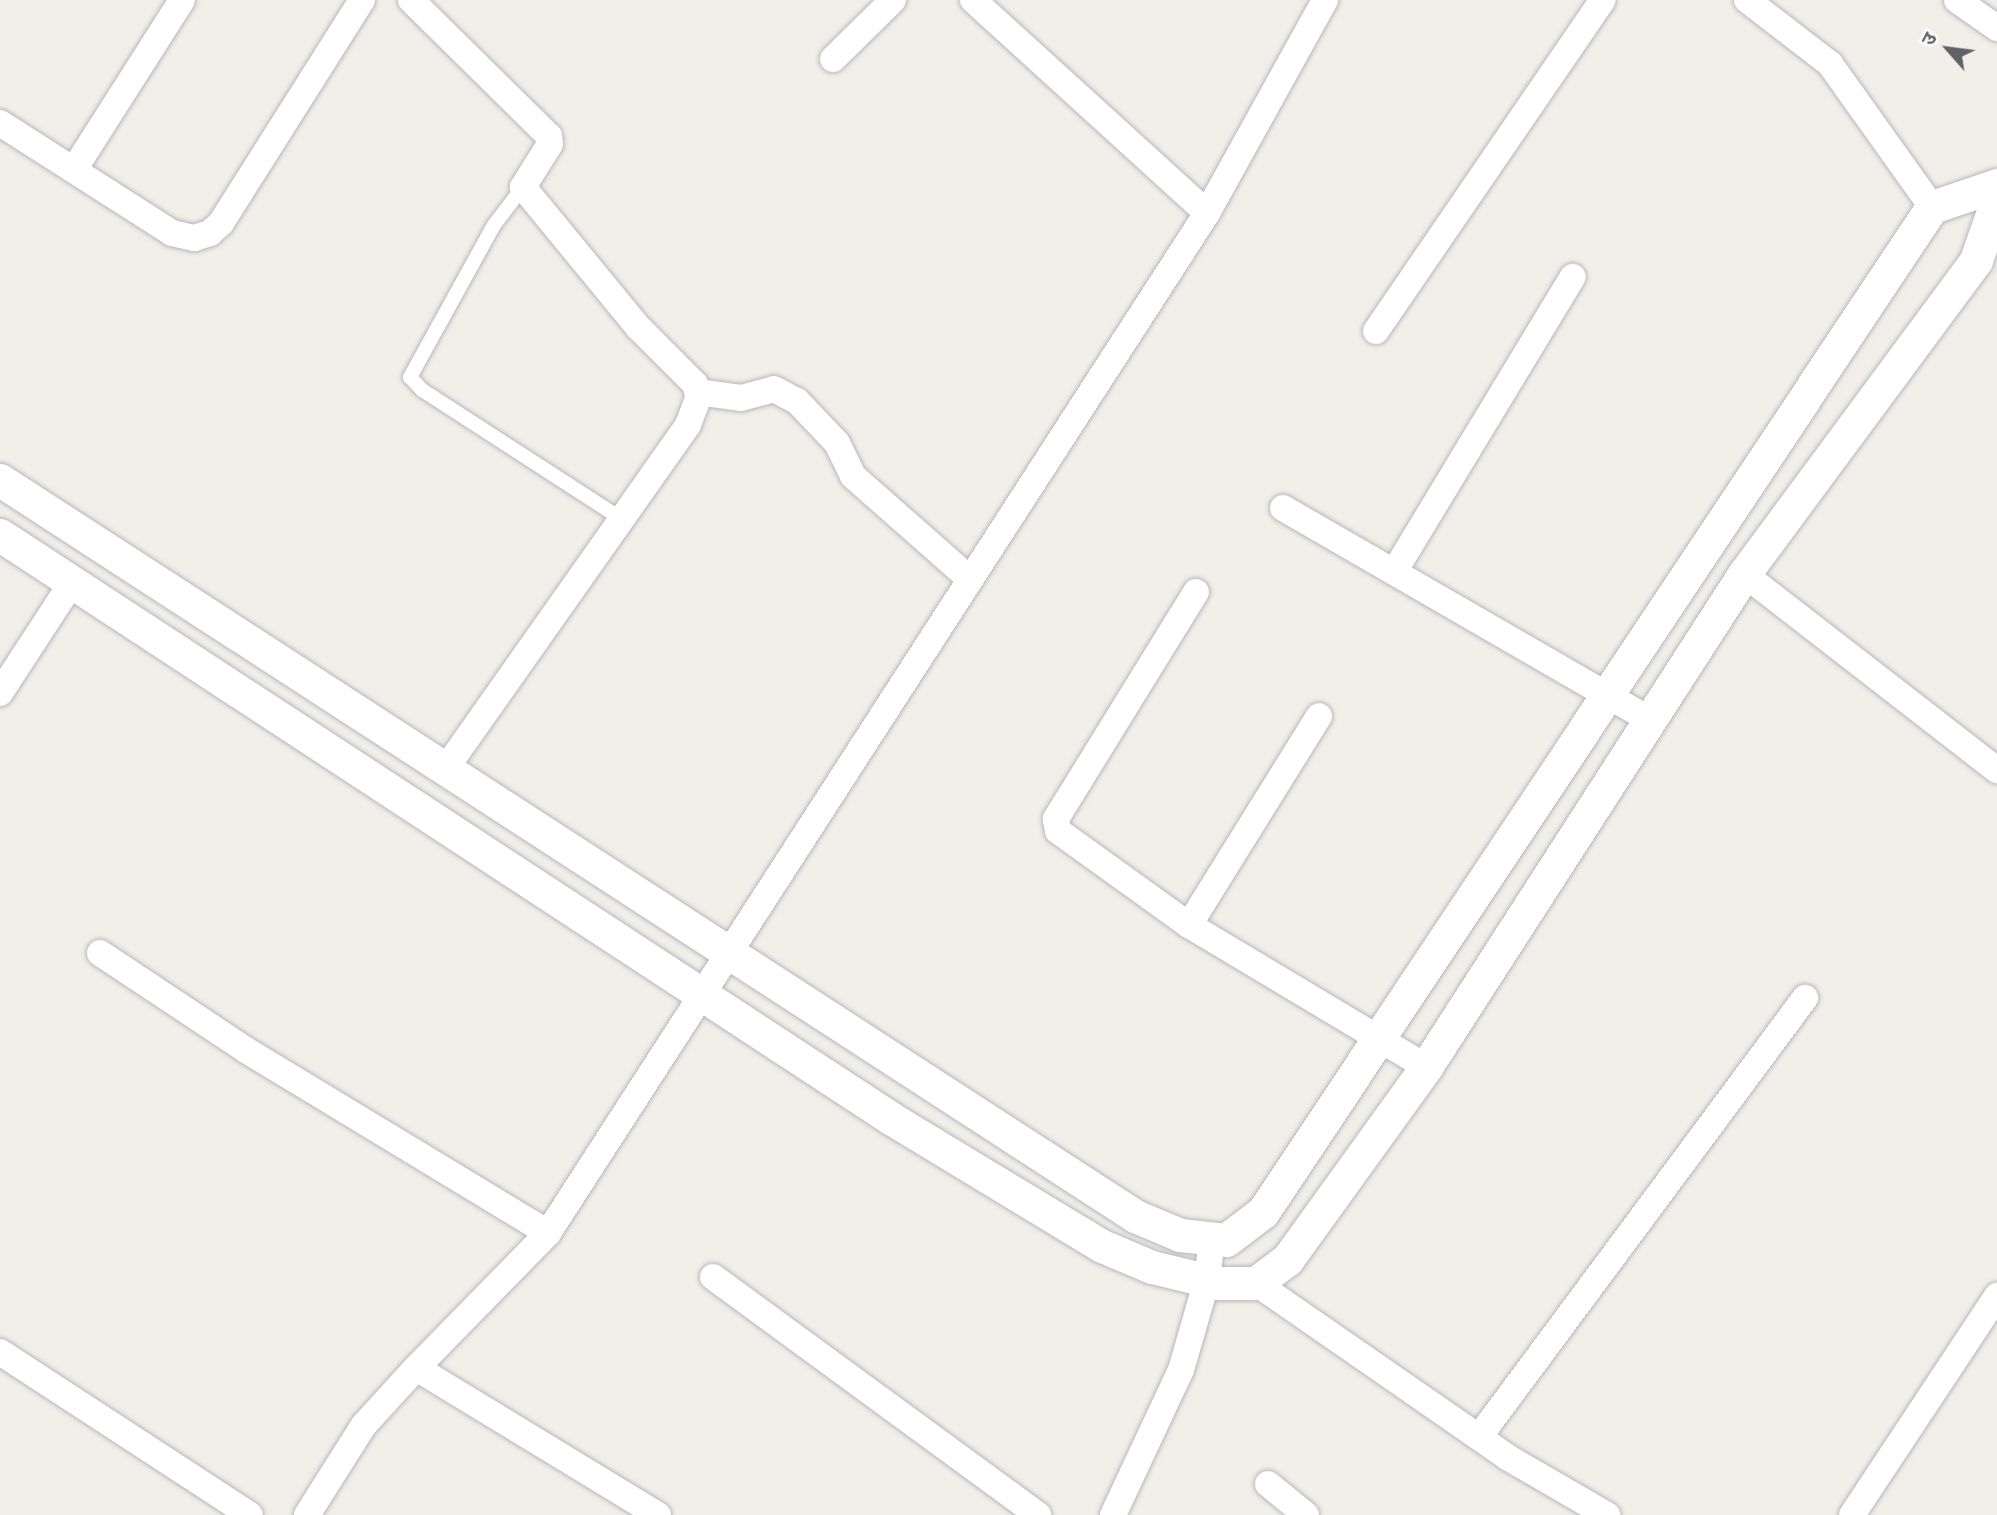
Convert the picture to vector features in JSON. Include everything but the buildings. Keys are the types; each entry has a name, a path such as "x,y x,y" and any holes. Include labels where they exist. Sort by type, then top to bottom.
{"street":[{"path":"75,168 181,0"},
{"path":"0,123 75,168 172,233 194,238 209,233 221,223 362,0"},
{"path":"411,0 549,136 550,144 523,187 697,392 698,407 688,425 445,769"},
{"path":"833,59 893,0"},
{"path":"973,0 1207,213"},
{"path":"1376,331 1603,0"},
{"path":"1747,0 1830,64 1932,207"},
{"path":"1957,0 1997,28"},
{"path":"307,1515 364,1425 548,1233 700,990 1207,213 1319,3"},
{"path":"0,480 1135,1216 1180,1235 1212,1241 1226,1240 1263,1212 1932,207 1997,185"},
{"path":"1256,1283 1287,1259 1426,1067 1647,718 1744,574 1976,260 1997,200"},
{"path":"1394,572 1573,277"},
{"path":"697,392 732,399 774,389 797,401 837,443 853,476 970,579"},
{"path":"1283,508 1647,718"},
{"path":"0,536 700,990 892,1119 1102,1246 1152,1268 1207,1280 1256,1283 1479,1437 1607,1515"},
{"path":"1744,574 1997,770"},
{"path":"0,693 71,584"},
{"path":"1196,592 1056,819 1065,838 1189,925 1381,1037 1426,1067"},
{"path":"1189,925 1319,716"},
{"path":"100,953 246,1050 548,1233"},
{"path":"1479,1437 1805,998"},
{"path":"1113,1515 1181,1370 1207,1280 1212,1241"},
{"path":"713,1277 1038,1515"},
{"path":"1852,1515 1997,1296"},
{"path":"0,1352 250,1515"},
{"path":"416,1368 648,1512"},
{"path":"1268,1484 1307,1515"}],"lane":[{"path":"523,187 494,225 415,360 410,377 422,390 620,518"}]}
